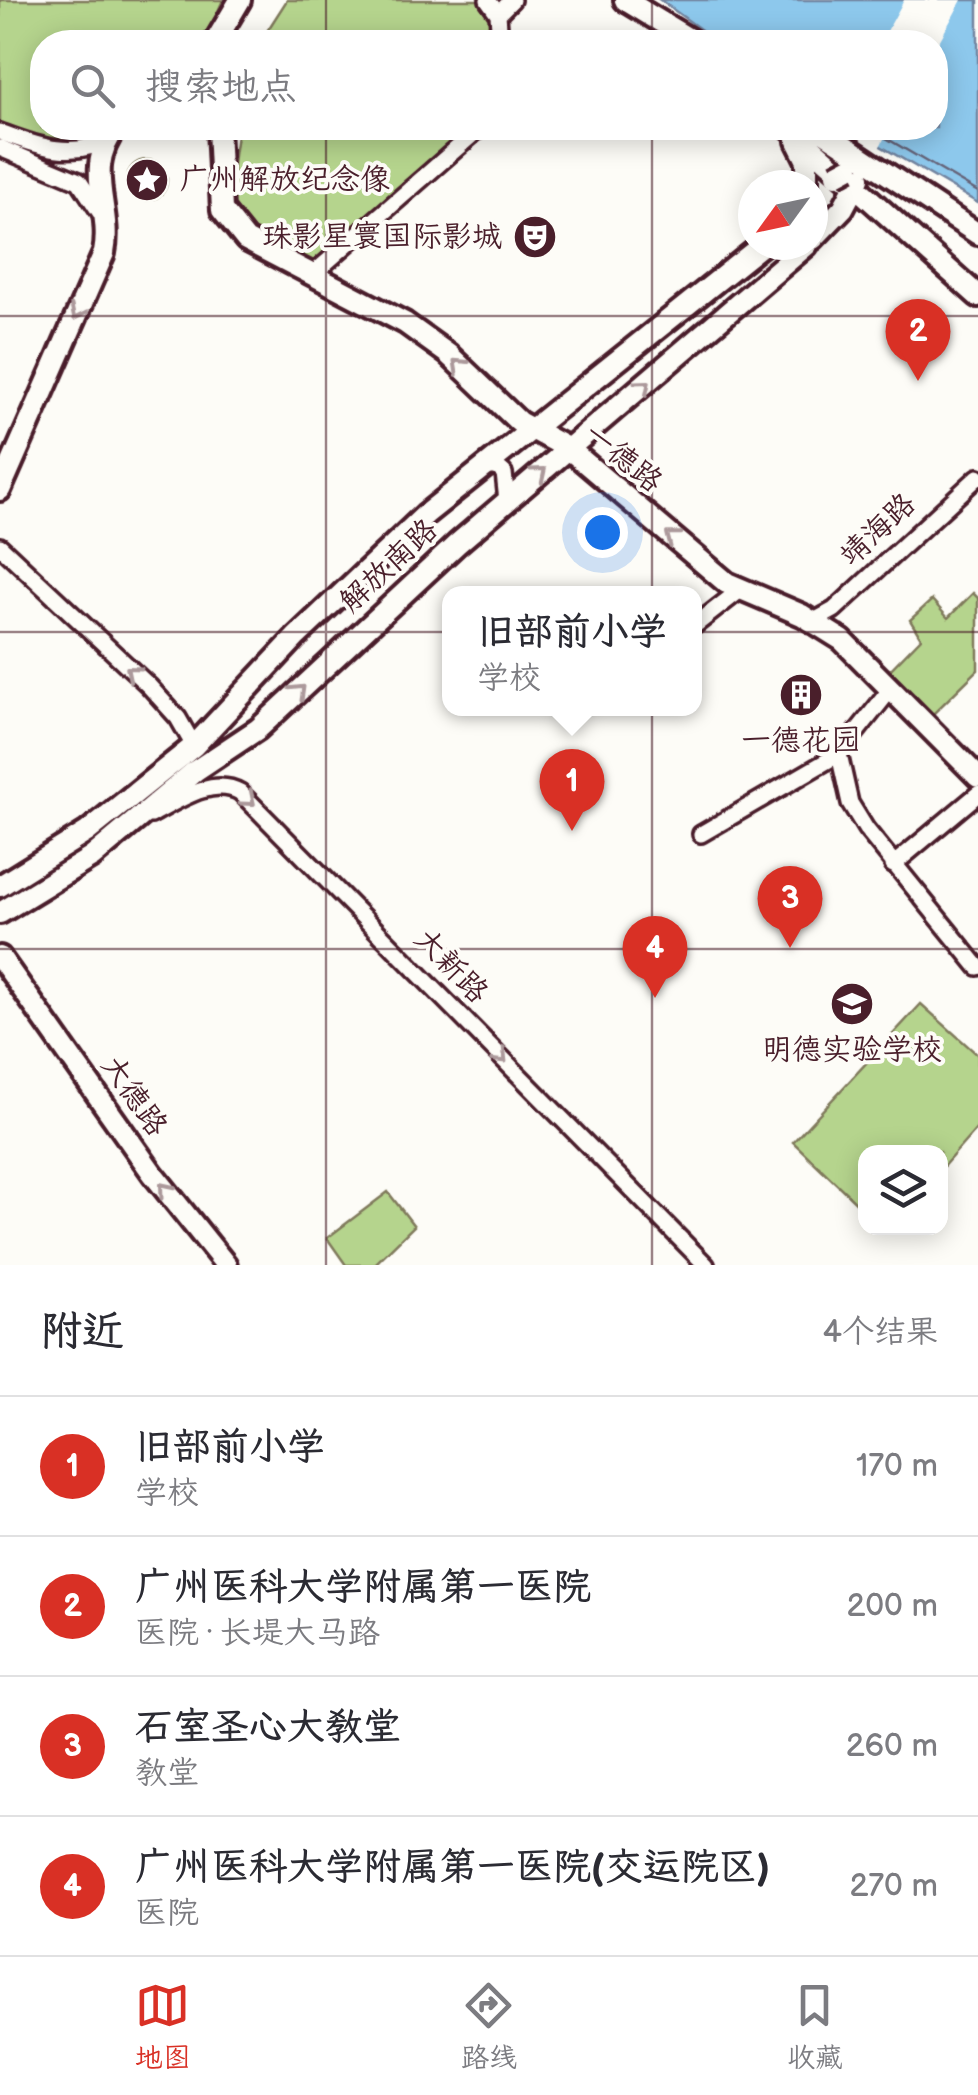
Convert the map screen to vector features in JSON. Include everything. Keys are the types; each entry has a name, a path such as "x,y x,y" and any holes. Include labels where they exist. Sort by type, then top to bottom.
{"main road":[{"path":"222,30 240,0"},
{"path":"232,30 249,0"},
{"path":"605,0 651,30"},
{"path":"625,0 674,30"},
{"path":"0,490 96,274 107,239 96,182 110,140"},
{"name":"一德路","path":"218,140 220,201 226,219 246,240 378,306 426,338 531,430 569,449 739,591 814,621 842,640 978,777"},
{"path":"797,140 804,151 806,170"},
{"path":"802,140 978,296"},
{"path":"828,140 850,168 937,208 978,234"},
{"path":"828,182 850,168"},
{"name":"解放南路","path":"828,223 857,190 850,168"},
{"path":"916,241 919,222 937,208"},
{"name":"解放南路","path":"0,886 87,832 194,746 321,612 484,466 743,260"},
{"name":"解放南路","path":"0,914 73,871 195,771 258,729 507,501 790,260"},
{"name":"大德路","path":"0,958 152,1174 226,1265"}],"street":[{"path":"493,7 512,0"},
{"path":"0,132 61,149 87,148 100,140"},
{"path":"313,274 466,140"},
{"path":"0,148 79,181 105,222"},
{"path":"484,466 498,467 504,473 507,501"},
{"name":"靖海路","path":"814,621 834,610 978,476"},
{"path":"0,546 158,695 194,746"},
{"path":"702,620 739,591"},
{"path":"701,834 839,754 890,690"},
{"path":"839,754 850,803 893,864 978,967"},
{"name":"大新路","path":"130,826 210,788 224,786 240,792 706,1265"},
{"path":"893,864 978,794"}],"green space":[{"path":"0,0 223,0 209,30 30,30 30,136 0,126"},
{"path":"287,0 481,0 491,18 492,30 268,30"},
{"path":"236,140 455,140 310,264 245,227 231,202"},
{"path":"147,160 161,166 167,180 161,194 147,200 133,194 127,180 133,166"},
{"path":"973,593 978,598 978,670 932,715 887,673 921,638 910,620 932,600 948,618"},
{"path":"921,1004 978,1055 978,1127 948,1161 948,1145 858,1145 858,1204 793,1142"},
{"path":"388,1192 414,1226 374,1265 346,1265 327,1238"}],"water":[{"path":"660,0 978,0 978,203 870,140 948,140 948,30 701,30"}],"pier":[{"path":"904,0 962,0 945,30 888,30"},
{"path":"863,140 883,140 878,150"}],"place":[{"name":"广州解放纪念像","path":"147,180"},
{"name":"珠影星寰国际影城","path":"535,237"},
{"name":"广州医科大学附属第一医院","path":"918,381"},
{"name":"一德花园","path":"801,695"},
{"name":"旧部前小学","path":"572,831"},
{"name":"石室圣心大教堂","path":"790,948"},
{"name":"广州医科大学附属第一医院(交运院区)","path":"655,998"},
{"name":"明德实验学校","path":"852,1004"}]}
